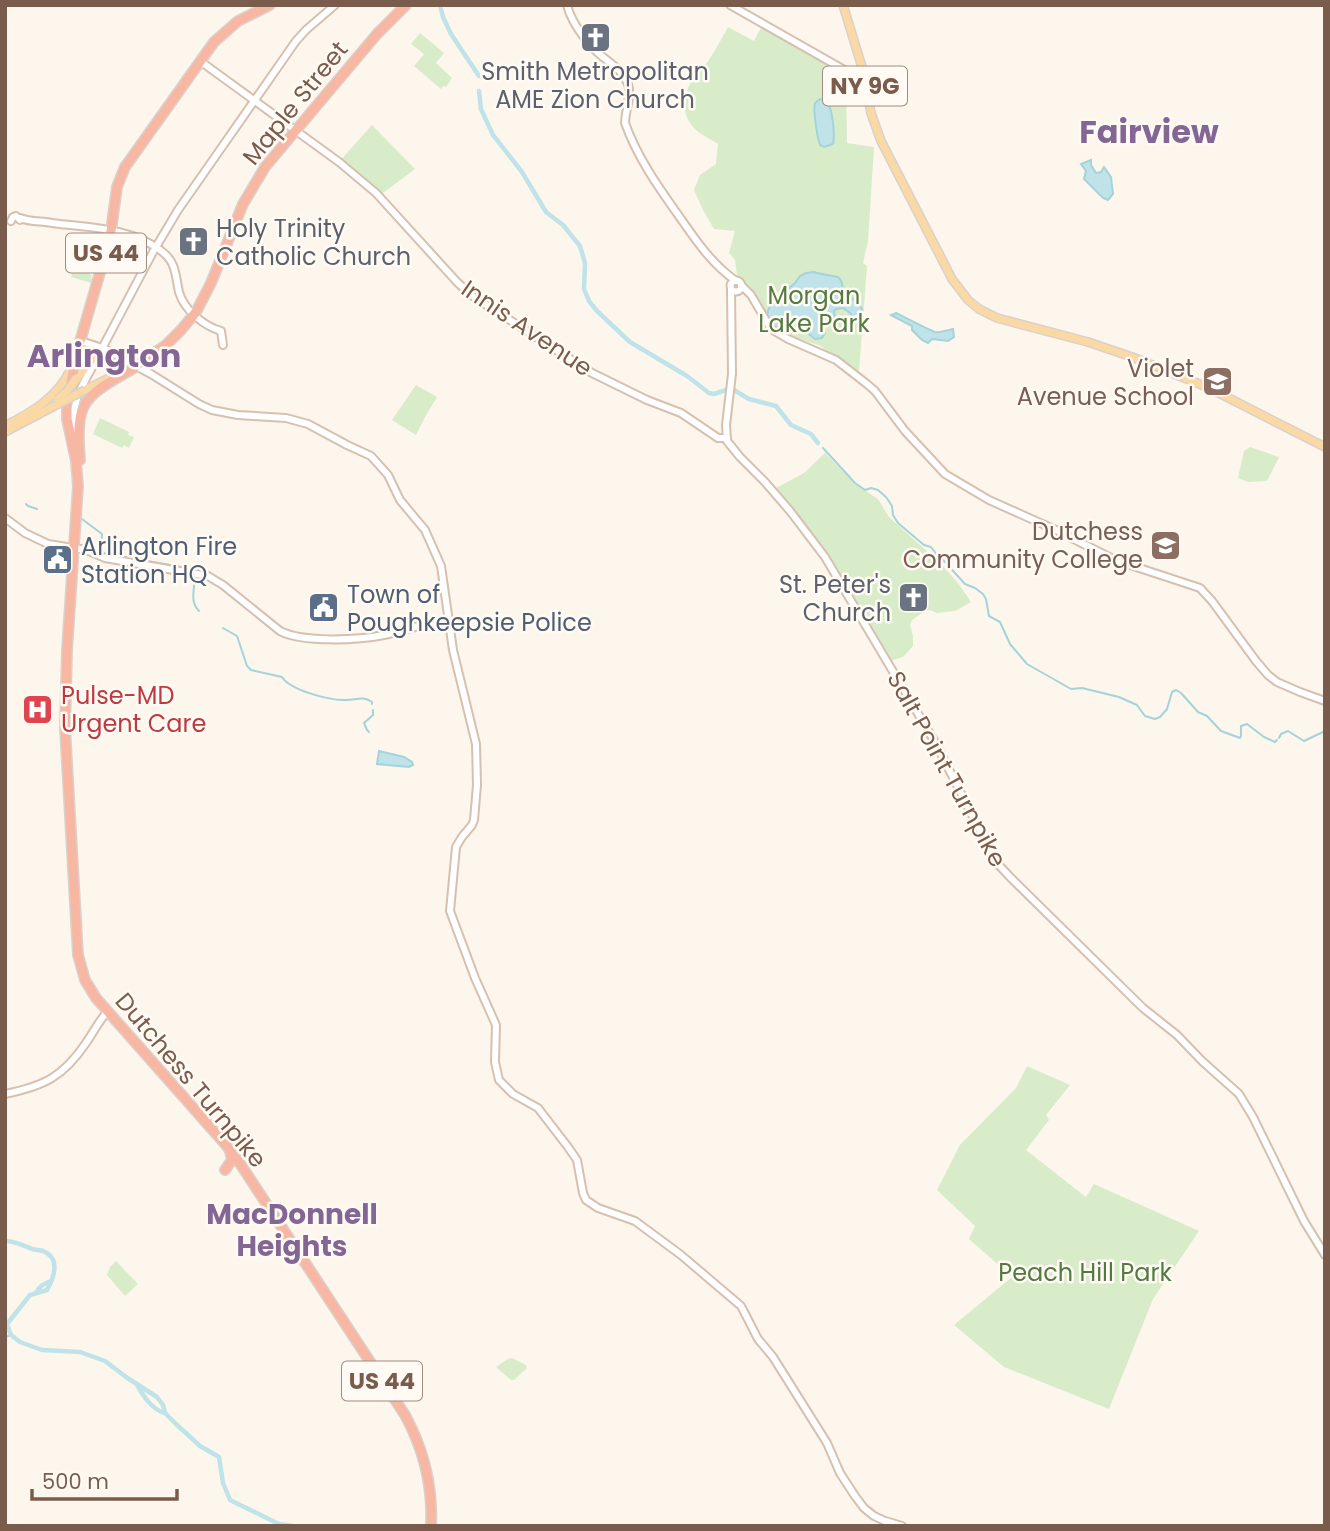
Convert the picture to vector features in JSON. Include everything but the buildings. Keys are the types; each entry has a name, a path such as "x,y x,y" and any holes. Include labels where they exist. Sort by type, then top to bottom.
{"highway":[{"name":"US 44","path":"74,454 66,411 68,394 111,230 122,174 214,42 230,27 270,5"},
{"name":"Maple Street","path":"194,314 210,286 235,220 263,170 382,28 406,5"},
{"name":"US 44","path":"81,472 78,430 85,404 101,387 163,347 194,314"},
{"name":"Dutchess Turnpike","path":"74,454 78,486 66,737 78,956 82,972 88,986 107,1012 229,1149 410,1425 427,1469 431,1496 431,1526"},
{"name":"Dutchess Turnpike","path":"75,549 81,472"},
{"path":"225,1170 232,1160 229,1149"}],"main road":[{"name":"NY 9G","path":"843,5 857,51 872,118 881,141 952,279 965,297 979,309 1001,319 1088,342 1177,375 1222,394 1325,447"},
{"path":"9,424 43,404 59,389 70,371 80,343"},
{"path":"5,432 59,401 101,350"},
{"path":"9,424 136,366"}],"street":[{"path":"81,472 73,428 79,392 156,247 178,210 296,41 335,5"},
{"path":"567,5 594,50 614,66 626,81 629,91 625,123 648,172 705,252 728,275 736,288 751,295 771,329 836,360 858,376 875,391 934,464 950,477 992,501 1118,562 1192,584 1203,590 1266,674 1278,682 1325,701"},
{"path":"730,5 864,81"},
{"name":"Innis Avenue","path":"200,61 339,162 376,193 471,295 592,373 681,413 721,439 726,438"},
{"path":"12,219 111,230 156,247 170,260 176,271 182,298 194,314 209,326 221,331 223,345"},
{"path":"726,438 736,288"},
{"path":"80,343 136,366 212,410 229,414 286,418 308,424 367,453 383,467 396,494 425,530 442,571 456,664 476,744 477,785 473,823 456,847 450,911 496,1025 495,1066 499,1080 513,1094 538,1108 568,1147 577,1160 583,1193 589,1202 598,1208 635,1221 681,1255 745,1310 758,1339 773,1357 827,1443 840,1473 855,1496 874,1516 902,1526"},
{"path":"74,454 69,425 71,409 77,391 101,350"},
{"path":"714,435 722,434 726,425"},
{"path":"714,435 740,457"},
{"name":"Salt Point Turnpike","path":"726,438 790,511 825,557 936,744 996,862 1138,1002 1239,1094 1254,1117 1304,1221 1325,1255"},
{"path":"5,518 38,540 52,545 86,550 105,558 204,575 215,580 280,631 299,637 368,638 449,620"},
{"path":"5,1094 41,1084 57,1076 78,1055 107,1012"}],"green space":[{"name":"Morgan Lake Park","path":"762,26 846,75 847,143 874,147 868,241 863,263 867,266 859,372 821,346 775,331 762,315 765,310 745,282 737,276 735,260 729,253 735,231 714,229 694,190 700,175 716,164 718,144 697,131 688,119 685,100 688,88 728,27 754,41"},
{"path":"420,33 444,53 436,63 452,78 446,87 441,89 414,66 424,54 411,44"},
{"path":"372,125 415,169 379,196 339,162"},
{"path":"76,241 91,244 93,255 101,257 91,261 86,272 92,275 91,279 96,280 95,284 71,277 72,274 69,273 69,262 80,267 82,261 71,256"},
{"path":"416,385 437,397 416,435 392,420"},
{"path":"100,418 134,437 129,448 124,445 122,448 93,434"},
{"path":"1250,447 1279,457 1267,481 1248,482 1238,478 1244,451"},
{"path":"825,453 855,484 878,499 889,517 940,563 971,602 955,611 937,613 926,610 912,620 910,625 913,646 903,657 890,661 830,562 774,489 804,473"},
{"name":"Peach Hill Park","path":"1027,1066 1070,1085 1046,1115 1049,1120 1026,1150 1086,1197 1094,1184 1199,1231 1153,1299 1109,1409 1004,1367 954,1325 1012,1277 969,1239 975,1226 937,1190 960,1145 1016,1088"},
{"path":"116,1261 138,1284 125,1296 107,1275"},
{"path":"512,1358 527,1368 514,1380 496,1367"}],"water":[{"path":"820,99 828,104 834,128 833,144 824,147 820,145 815,117 815,103"},
{"path":"1091,160 1096,173 1101,172 1104,167 1111,177 1113,194 1108,200 1084,179 1086,171 1081,164"},
{"path":"814,272 840,279 844,291 861,307 863,313 859,321 843,308 834,311 835,319 826,316 819,320 825,333 822,338 815,339 805,331 788,333 776,329 767,316 774,300 800,276"},
{"path":"896,313 935,332 953,329 954,337 948,341 932,339 928,343 912,330 912,326 891,315"},
{"path":"379,751 404,757 413,765 409,767 377,764"}],"waterway":[{"path":"440,5 451,34 479,76"},
{"path":"479,91 481,109 493,135 522,172 546,212 563,225 580,246 585,263 584,289 597,311 630,342 687,376 709,393 734,390 749,399 776,406 791,425 811,434 818,443"},
{"path":"823,448 855,483 865,490 878,490 886,497 898,523 924,545 931,547 965,584 983,594 989,616 1000,622 1010,644 1027,664 1071,689 1082,688 1119,697 1137,705 1145,716 1155,719 1167,709 1172,692 1176,690 1221,731 1240,738 1241,726 1247,724 1264,737 1275,742 1277,740"},
{"path":"26,504 37,509"},
{"path":"82,519 102,534 103,553 131,558"},
{"path":"136,559 187,568"},
{"path":"195,578 194,600 199,611"},
{"path":"223,628 237,636 247,666 251,670 282,677 293,686 319,696 344,700 365,699 372,704"},
{"path":"369,732 364,723 373,715 373,710"},
{"path":"1279,738 1288,731 1304,741 1325,731"},
{"path":"5,1241 43,1251 49,1254 54,1263 52,1280 47,1290 30,1295 7,1324 11,1335 20,1342 42,1350 80,1352 105,1361 157,1397 165,1413 176,1424 200,1446 219,1457 223,1483 230,1500 279,1524 293,1526"},
{"path":"36,1293 40,1287 51,1281"},
{"path":"5,1337 11,1335"},
{"path":"137,1385 145,1398 164,1413"}],"place":[{"name":"Smith Metropolitan AME Zion Church","path":"595,37"},
{"name":"Holy Trinity Catholic Church","path":"193,242"},
{"name":"Violet Avenue School","path":"1217,382"},
{"name":"Dutchess Community College","path":"1166,545"},
{"name":"Arlington Fire Station HQ","path":"58,560"},
{"name":"St. Peter's Church","path":"914,598"},
{"name":"Town of Poughkeepsie Police","path":"324,608"},
{"name":"Pulse-MD Urgent Care","path":"38,709"}],"district":[{"name":"Fairview","path":"1149,131"},
{"name":"Arlington","path":"104,355"},
{"name":"MacDonnell Heights","path":"292,1230"}]}
